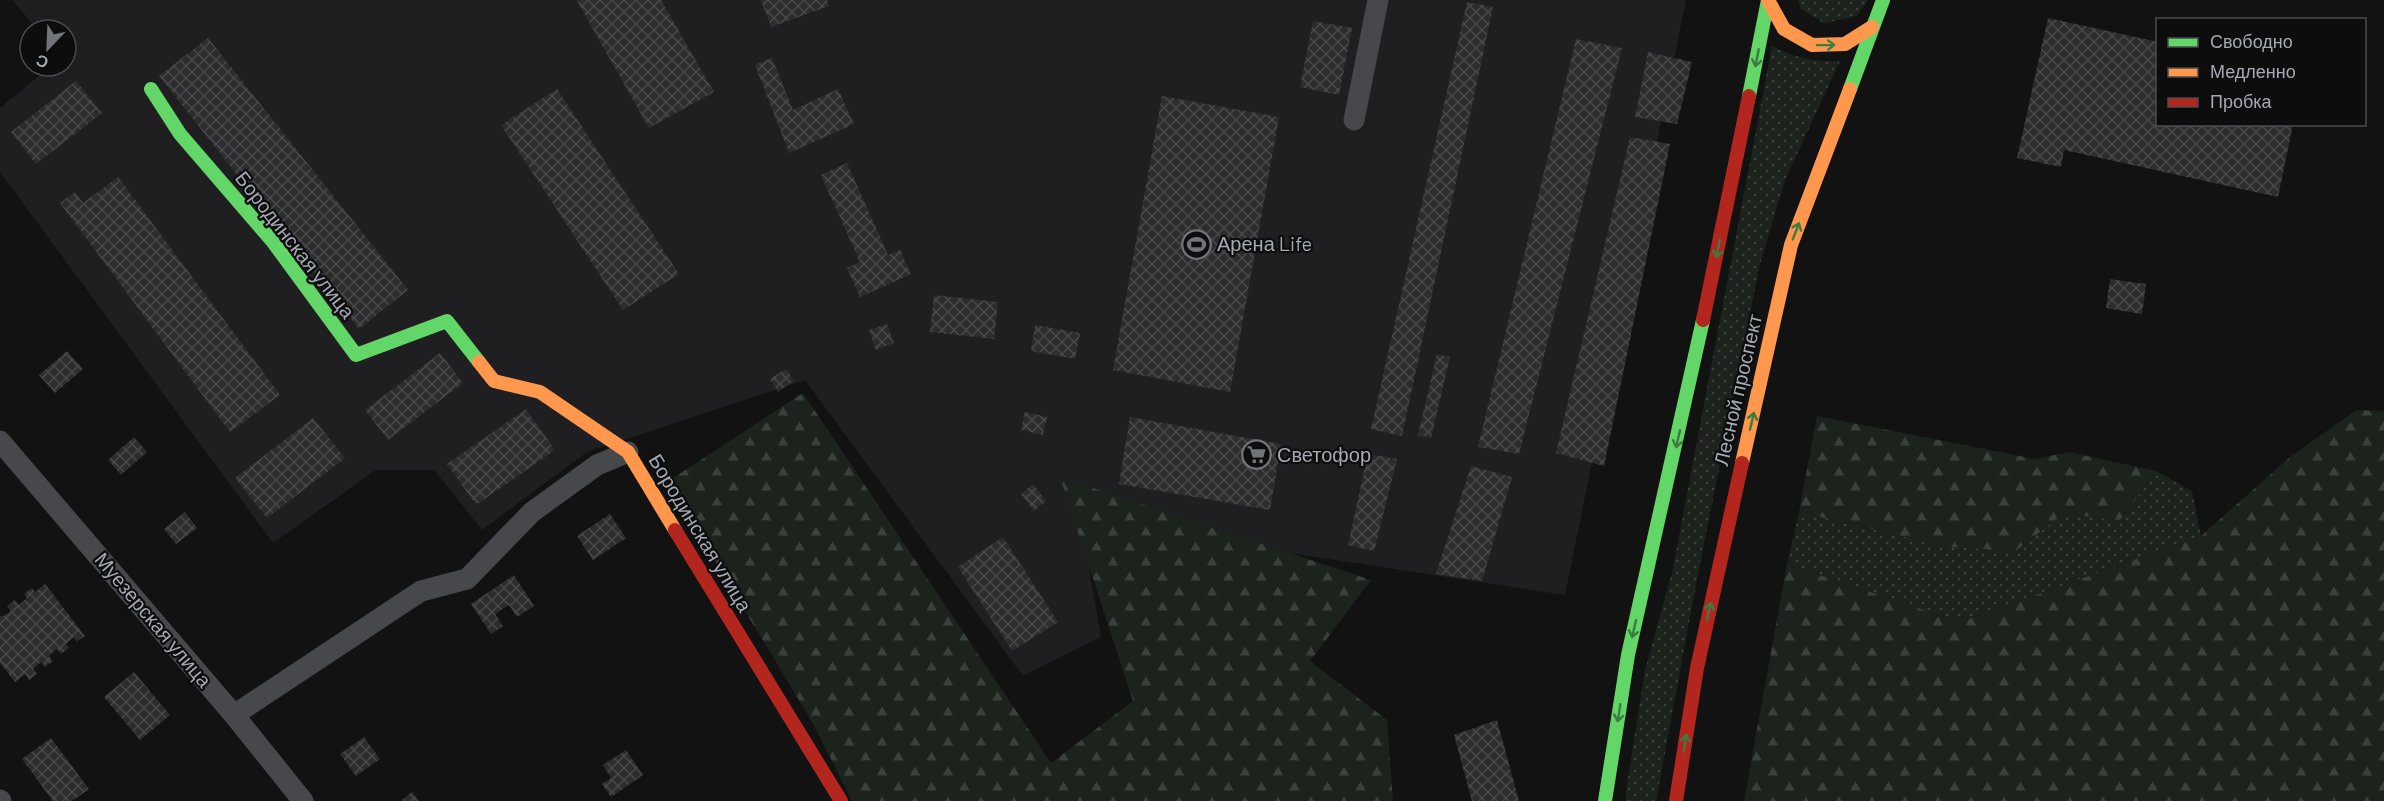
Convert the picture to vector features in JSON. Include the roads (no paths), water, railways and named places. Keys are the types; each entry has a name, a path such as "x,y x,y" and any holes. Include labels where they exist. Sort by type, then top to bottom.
{"main road":[{"path":"1768,0 1784,29 1812,45 1845,44 1872,27"},
{"path":"1605,801 1628,655 1691,381 1768,0"},
{"name":"Лесной проспект","path":"1676,801 1697,668 1791,245 1883,0"},
{"name":"Бородинская улица","path":"152,89 180,134 273,242 356,355 447,321 494,381 540,392 628,453 841,801"}],"street":[{"path":"1354,120 1378,0"},
{"name":"Муезерская улица","path":"0,441 234,715 303,801"},
{"path":"234,715 421,591 466,579 532,512 597,465 628,453"}],"place":[{"name":"Арена Life","path":"1196,244"},
{"name":"Светофор","path":"1256,455"}]}
